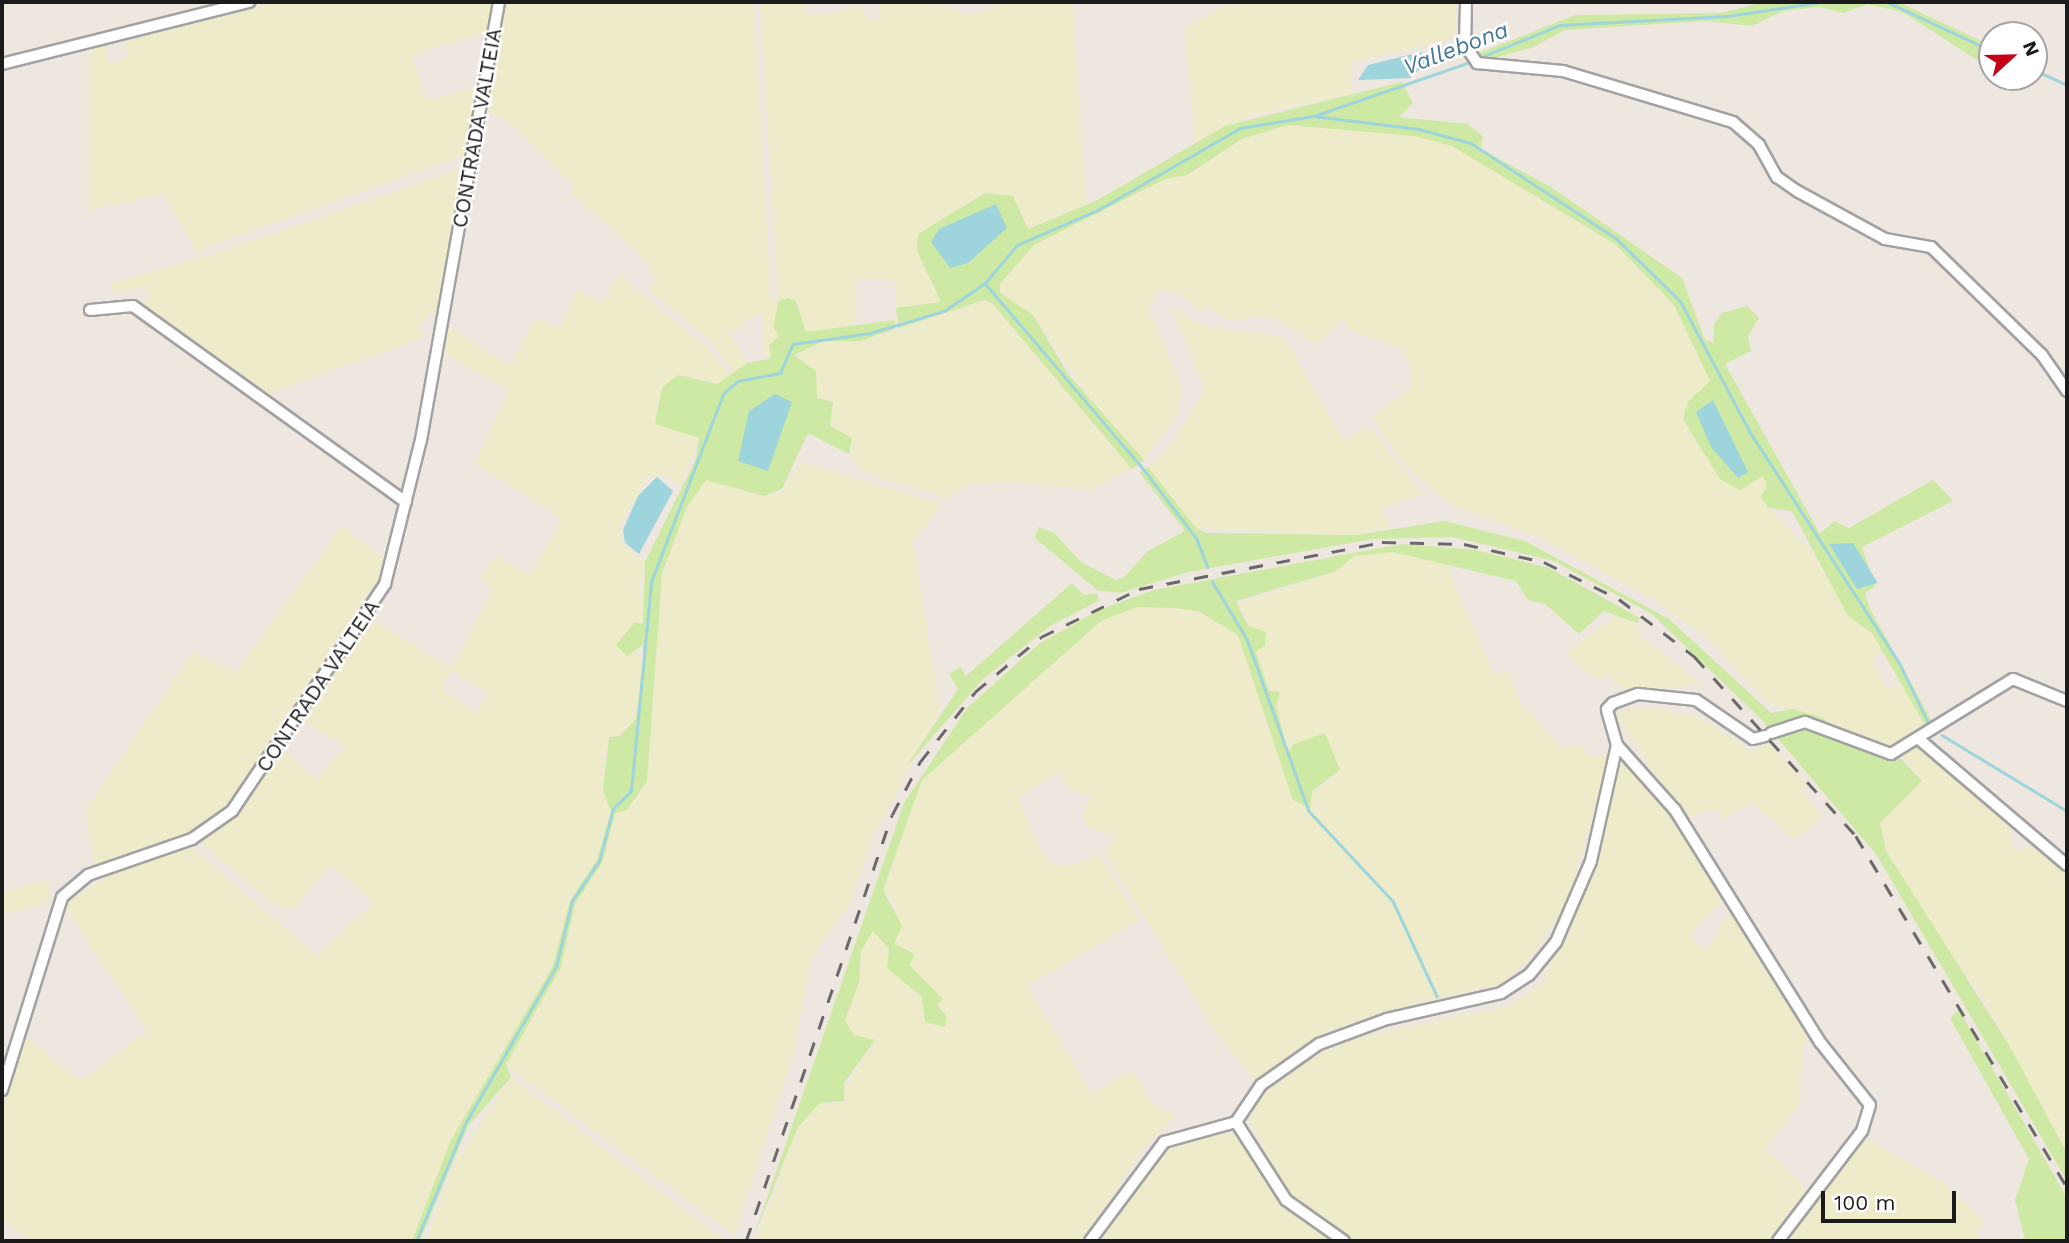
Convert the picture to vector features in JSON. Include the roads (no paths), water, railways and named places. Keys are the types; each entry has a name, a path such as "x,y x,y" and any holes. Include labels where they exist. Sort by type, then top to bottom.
{"street":[{"path":"2,64 249,2"},
{"name":"CONTRADA VALTEIA","path":"2,1090 62,897 88,875 192,839 232,811 368,617 396,555 499,2"},
{"path":"1466,2 1473,60 1563,71 1733,122 1759,145 1777,177 1797,191 1885,239 1931,247 2042,355 2067,391"},
{"path":"90,310 133,306 406,502"},
{"path":"1778,1241 1862,1132 1870,1105 1820,1042 1675,810 1617,745 1607,709 1638,694 1696,700 1754,739 1805,722 1835,729 1881,755 1920,740 2014,679 2067,701"},
{"path":"1920,740 2067,865"},
{"path":"1090,1241 1164,1142 1236,1122 1261,1085 1319,1045 1387,1019 1501,993 1530,975 1556,942 1584,883 1617,745"},
{"path":"1236,1122 1286,1200 1344,1241"}],"water":[{"path":"1421,52 1425,63 1411,78 1358,80 1368,65"},
{"path":"996,204 1007,228 968,263 950,268 931,242 939,229"},
{"path":"775,394 792,402 768,471 738,461 749,411"},
{"path":"1713,400 1748,472 1738,478 1711,447 1696,412"},
{"path":"657,477 673,491 639,554 625,543 623,530 638,496"},
{"path":"1853,543 1878,583 1857,589 1829,544"}],"waterway":[{"name":"Vallebona","path":"1479,58 1560,25 1728,16 1821,2"},
{"name":"Vallebona","path":"1887,2 1978,44"},
{"name":"Vallebona","path":"1314,116 1473,61"},
{"name":"Vallebona","path":"2048,76 2067,85"},
{"path":"416,1241 466,1122 556,967 572,901 599,861 613,809 631,791 651,582 723,394 738,381 780,373 793,344 870,333 944,311 985,283 1017,245 1098,210 1240,128 1313,116 1419,129 1471,143 1617,239 1681,302 1750,432 1900,664 1930,726"},
{"path":"985,283 1145,471 1197,539 1208,567"},
{"path":"1212,581 1247,639 1309,811 1393,901 1437,996"},
{"path":"1942,735 2067,811"}],"railway":[{"path":"746,1241 892,815 920,762 975,692 1041,637 1139,589 1382,542 1464,544 1544,562 1619,599 1695,657 1856,836 2067,1187"}]}
